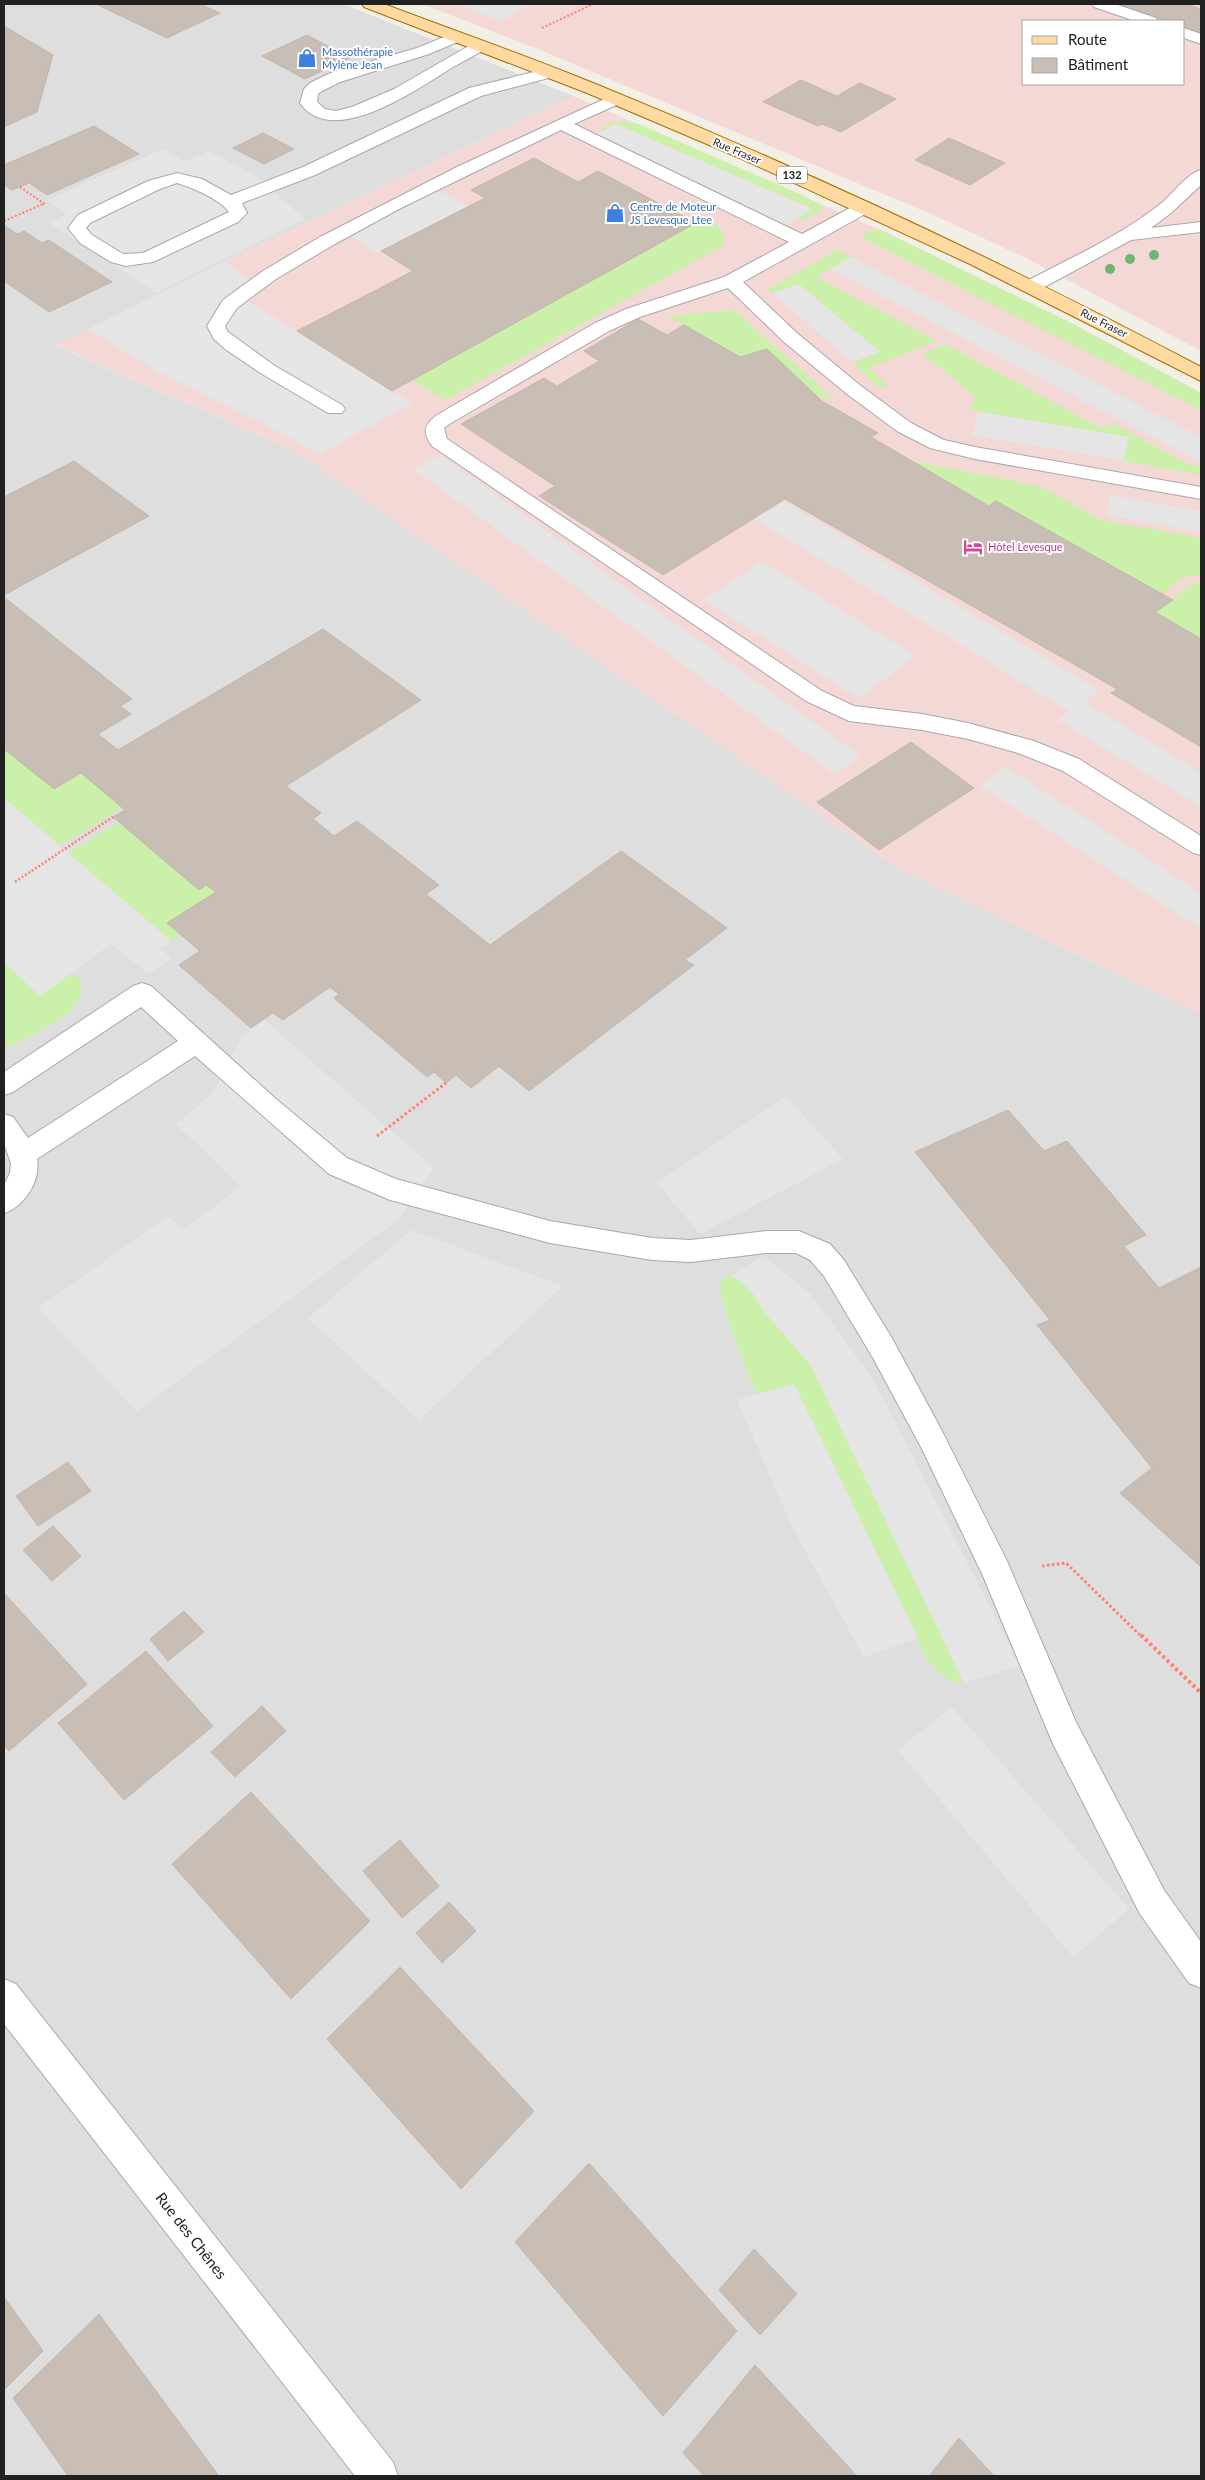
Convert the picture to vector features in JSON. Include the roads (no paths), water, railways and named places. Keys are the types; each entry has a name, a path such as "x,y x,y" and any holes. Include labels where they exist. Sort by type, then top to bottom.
{"main road":[{"name":"Rue Fraser","path":"371,4 615,99 752,157 959,250 1108,324 1201,375"}],"street":[{"path":"1100,4 1147,20"},
{"path":"1185,33 1201,39"},
{"path":"456,37 423,51 348,72 329,80 310,93 308,103 318,112 328,114 350,113 374,106 417,84 450,61 480,46"},
{"path":"230,202 238,213 232,218 147,258 136,261 126,262 117,258 86,239 77,228 84,219 168,179 185,178 230,202 309,171 457,99 475,92 550,73"},
{"path":"335,409 237,350 221,338 216,329 216,320 220,312 245,292 329,238 503,150 615,99"},
{"path":"561,124 802,241"},
{"path":"1032,286 1157,215 1188,191 1201,175"},
{"path":"863,208 731,280 633,314 602,327 444,419 435,426 434,432 439,442 814,696 849,713 885,719 922,722 968,731 1026,747 1070,765 1201,847"},
{"path":"1119,238 1201,227"},
{"path":"731,280 791,338 854,390 904,427 937,444 975,453 1201,493"},
{"path":"4,1085 142,993 338,1166 390,1189 550,1232 652,1249 691,1251 766,1242 799,1242 820,1252 834,1268 883,1349 932,1440 996,1571 1064,1733 1152,1902 1201,1971"},
{"path":"24,1154 196,1042"},
{"path":"4,1124 24,1154 24,1172 13,1194 4,1202"},
{"name":"Rue des Chênes","path":"4,1996 379,2476"}],"place":[{"name":"Massothérapie Mylène Jean","path":"307,58"},
{"name":"Centre de Moteur JS Levesque Ltee","path":"615,213"},
{"name":"Hôtel Levesque","path":"973,547"}]}
